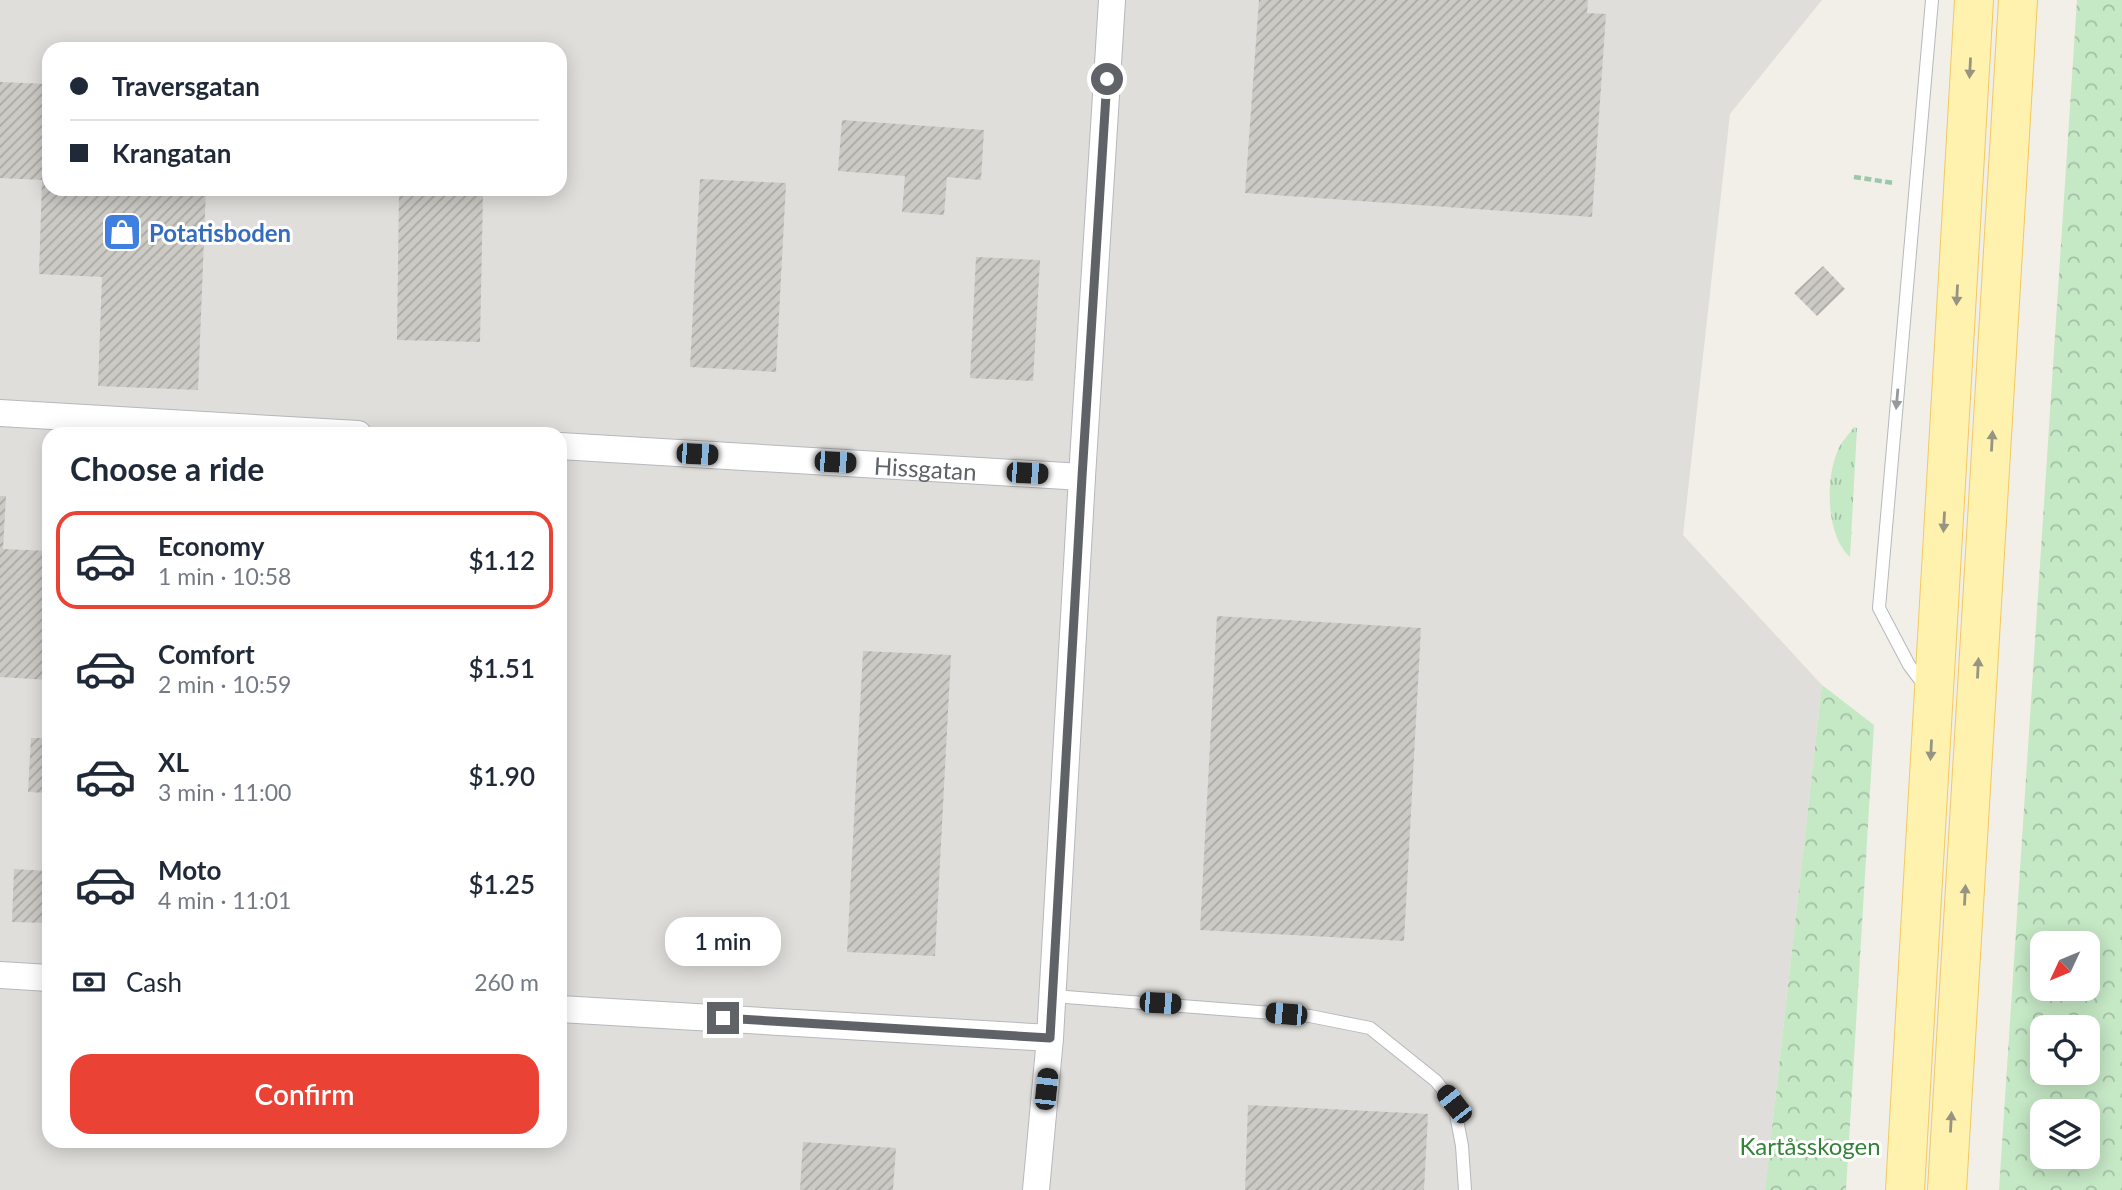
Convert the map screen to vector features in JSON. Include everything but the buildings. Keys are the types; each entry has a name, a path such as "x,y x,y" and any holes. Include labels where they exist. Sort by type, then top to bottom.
{"main road":[{"path":"1905,1190 1974,0"},
{"path":"1947,1190 2018,0"}],"street":[{"path":"1036,1190 1053,996 1112,0"},
{"path":"0,413 239,427"},
{"name":"Hissgatan","path":"567,446 1082,477"},
{"path":"0,975 42,978"},
{"path":"567,1009 1050,1038"}],"lane":[{"path":"1931,0 1879,608 1909,666 1934,699"},
{"path":"1053,996 1310,1016 1370,1028 1436,1081 1454,1104 1462,1146 1465,1190"}],"path":[{"path":"1854,177 1888,182"}],"shaded area":[{"path":"0,0 1822,0 1730,114 1683,535 1822,685 1765,1190 0,1190"}],"green space":[{"path":"2077,0 2122,0 2122,1190 1999,1190"},
{"path":"1854,427 1857,428 1850,557 1836,536 1832,522 1830,491 1838,450"},
{"name":"Kartåsskogen","path":"1822,685 1874,725 1846,1190 1765,1190"}],"place":[{"name":"Potatisboden","path":"122,232"}],"route":[{"path":"723,1018 1050,1038 1107,79"}]}
